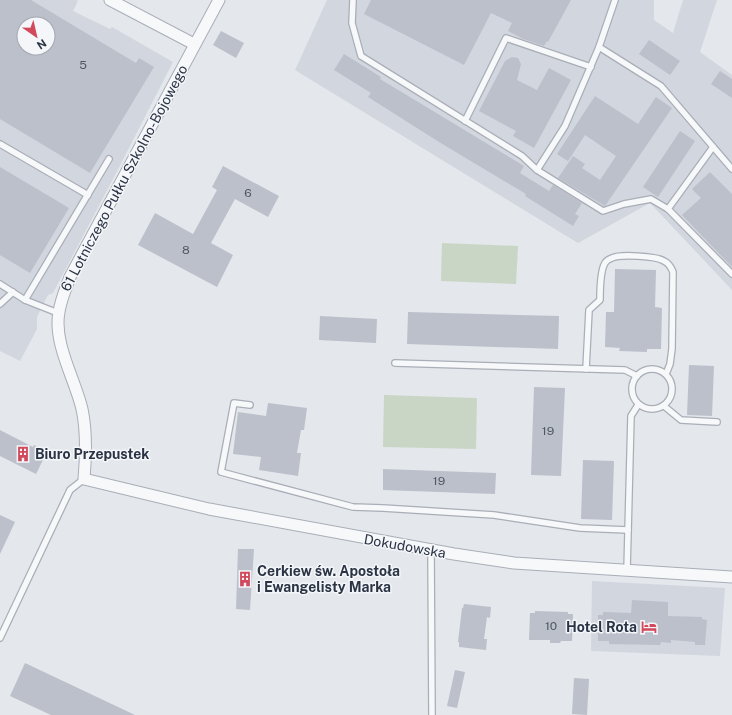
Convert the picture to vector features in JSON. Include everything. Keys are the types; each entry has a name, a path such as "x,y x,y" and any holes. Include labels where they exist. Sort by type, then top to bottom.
{"street":[{"path":"110,0 194,44"},
{"name":"61 Lotniczego Pułku Szkolno-Bojowego","path":"84,479 85,439 82,409 58,330 58,313 62,295 70,277 194,44 219,0"},
{"name":"Dokudowska","path":"84,479 209,509 431,551 514,563 732,577"}],"lane":[{"path":"353,0 352,23 361,56 522,156 537,170 603,211 624,204 651,199 668,209 732,274"},
{"path":"537,170 565,126 599,47 614,0"},
{"path":"465,120 506,38 590,67"},
{"path":"599,47 661,86 732,169"},
{"path":"0,144 88,195"},
{"path":"668,209 713,147"},
{"path":"25,300 109,159"},
{"path":"586,369 588,310 600,300 602,270 604,264 608,260 618,256 654,258 668,263 673,272 672,350 670,364 666,374"},
{"path":"0,284 25,300 58,313"},
{"path":"0,304 13,292"},
{"path":"396,362 625,370 637,376"},
{"path":"648,369 657,369 666,374 671,381 673,390 670,399 664,406 656,410 646,409 638,405 633,398 631,389 637,376 648,369"},
{"path":"250,405 234,403 221,472 354,507 494,515 580,528 628,530"},
{"path":"627,571 631,416 638,405"},
{"path":"664,406 681,420 717,422"},
{"path":"0,638 70,490 84,479"},
{"path":"431,551 432,715"}],"shaded area":[{"path":"0,0 76,0 78,1 73,11 110,29 112,27 173,62 53,293 48,295 37,317 37,329 20,361 0,351"},
{"path":"327,0 654,0 654,20 673,33 683,0 717,0 700,52 732,75 732,290 650,203 578,243 295,70"},
{"path":"592,581 725,588 720,656 591,651"}],"green space":[{"path":"442,243 518,246 516,284 441,281"},
{"path":"384,395 477,398 476,449 383,447"}],"building":[{"path":"0,0 31,0 136,63 139,58 154,67 90,173 0,119"},
{"path":"371,0 571,0 548,42 547,41 544,46 523,39 508,31 512,23 491,13 464,65 364,14"},
{"path":"221,31 244,43 236,58 213,45"},
{"path":"649,40 680,61 670,75 639,54"},
{"path":"344,54 381,77 380,79 524,166 520,173 549,191 553,185 582,203 575,214 579,216 573,226 525,196 526,194 439,142 368,97 371,93 334,70"},
{"path":"512,57 518,58 521,64 517,80 537,90 549,68 571,80 534,148 513,136 516,131 479,111 505,61"},
{"path":"720,71 732,79 732,98 711,84"},
{"path":"595,96 638,124 656,97 672,108 605,206 558,178 573,156 585,164 582,168 600,180 616,156 585,135 568,161 557,154"},
{"path":"680,131 695,141 658,197 643,187"},
{"path":"223,166 279,196 268,217 235,199 211,243 233,255 217,287 138,245 155,213 193,234 217,190 212,187"},
{"path":"0,167 69,208 30,273 0,255"},
{"path":"710,172 732,194 732,267 682,215 701,198 692,189"},
{"path":"615,269 656,270 655,307 662,308 661,349 647,349 647,352 619,351 620,348 605,347 606,312 614,312"},
{"path":"408,312 559,316 558,349 407,344"},
{"path":"320,316 377,319 376,343 319,340"},
{"path":"689,365 714,366 712,416 687,415"},
{"path":"534,387 565,388 561,476 531,475"},
{"path":"268,403 307,408 304,430 301,430 297,453 301,453 298,476 259,470 261,457 233,454 238,412 266,416"},
{"name":"Biuro Przepustek","path":"0,430 33,447 34,445 47,452 36,474 0,456"},
{"path":"583,460 614,461 612,520 581,519"},
{"path":"383,469 496,473 495,494 383,490"},
{"path":"0,515 15,522 0,554"},
{"name":"Cerkiew św. Apostoła i Ewangelisty Marka","path":"238,549 254,549 250,610 236,609"},
{"path":"632,600 668,602 668,616 702,617 702,619 707,620 705,645 695,645 695,642 671,640 671,643 661,642 660,645 609,644 609,641 598,641 598,615 603,615 603,612 631,613"},
{"path":"464,604 491,607 490,618 487,617 484,639 487,639 486,650 459,647 458,642 462,608"},
{"path":"535,611 568,612 568,614 573,614 572,641 550,643 550,640 529,640 530,613 535,613"},
{"path":"25,663 135,715 51,715 10,696"},
{"path":"455,670 465,672 457,708 447,706"},
{"path":"574,678 589,679 587,715 572,714"}],"place":[{"name":"Biuro Przepustek","path":"23,454"},
{"name":"Cerkiew św. Apostoła i Ewangelisty Marka","path":"245,579"},
{"name":"Hotel Rota","path":"649,627"}]}
